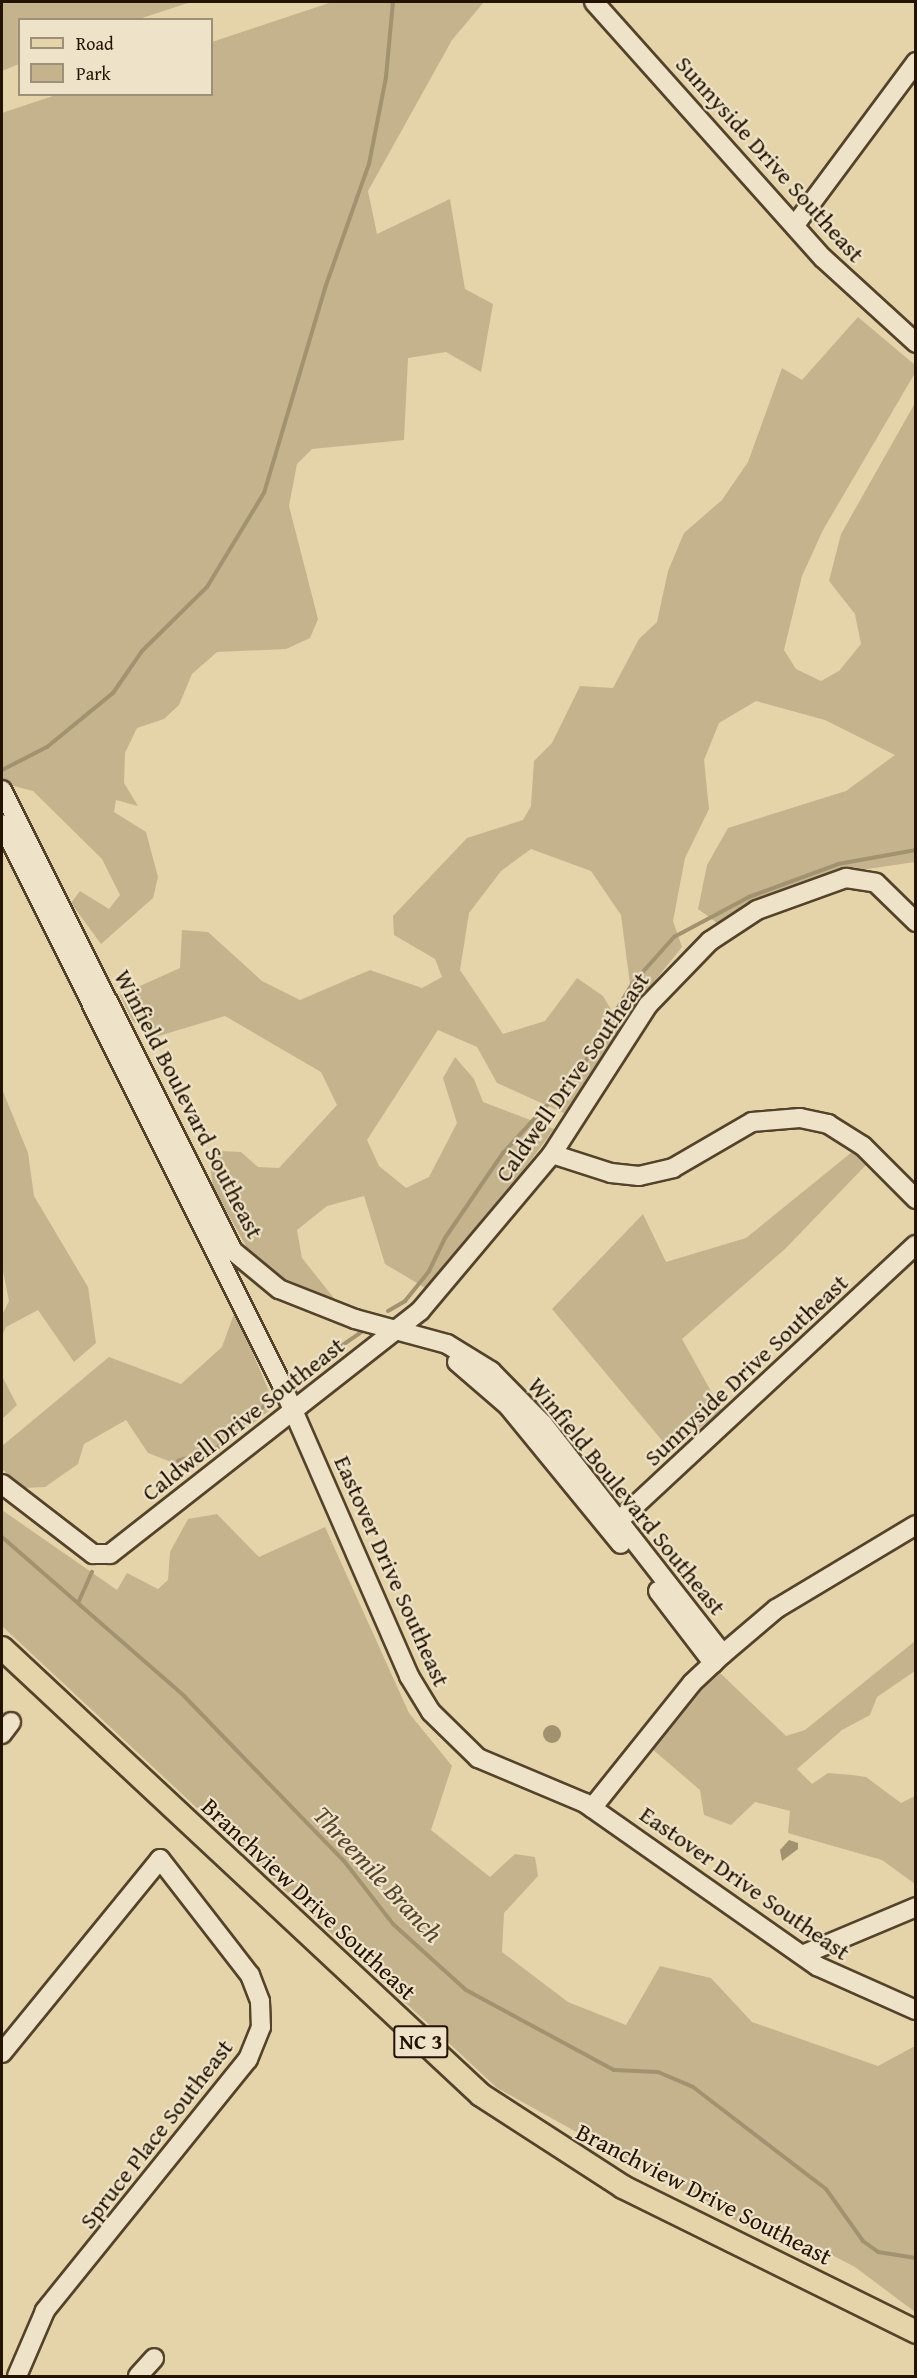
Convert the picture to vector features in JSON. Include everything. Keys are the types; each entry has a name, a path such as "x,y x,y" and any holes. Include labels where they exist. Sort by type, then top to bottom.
{"main road":[{"name":"Branchview Drive Southeast","path":"2,1648 481,2095 623,2187 915,2332"}],"street":[{"name":"Sunnyside Drive Southeast","path":"594,2 795,225 915,343"},
{"path":"795,225 915,62"},
{"name":"Winfield Boulevard Southeast","path":"2,789 233,1251 279,1289 426,1341 493,1390 614,1525 718,1659"},
{"name":"Winfield Boulevard Southeast","path":"2,824 218,1257"},
{"name":"Caldwell Drive Southeast","path":"2,1484 102,1557 396,1331 450,1281 552,1154 648,1005 686,964 738,921 814,887 860,877 885,890 915,922"},
{"path":"552,1154 611,1173 639,1176 673,1168 752,1122 800,1118 828,1124 863,1146 915,1199"},
{"name":"Sunnyside Drive Southeast","path":"614,1525 915,1245"},
{"name":"Eastover Drive Southeast","path":"218,1257 293,1410 409,1676 431,1712 478,1758 592,1808 802,1955 852,1985 915,2010"},
{"path":"592,1808 718,1659 776,1609 915,1525"},
{"name":"Spruce Place Southeast","path":"2,2053 160,1859 255,1984 262,2019 259,2036 248,2059 45,2311 17,2376"},
{"path":"802,1955 915,1906"},
{"path":"138,2376 154,2358"}],"green space":[{"path":"2,2 191,2 142,18 18,18 18,64 2,71"},
{"path":"332,2 484,2 452,40 368,191 377,234 450,199 465,289 493,304 481,372 446,352 408,358 404,440 312,449 297,464 289,506 318,619 310,638 286,649 217,652 192,674 179,705 164,719 137,728 125,753 124,783 138,806 116,800 114,812 146,832 158,877 153,898 101,944 71,903 80,891 109,909 120,895 102,859 33,791 2,783 2,113 53,96 213,96 213,42"},
{"path":"858,317 915,365 915,373 823,530 802,576 784,650 796,669 821,681 839,671 861,644 855,614 829,581 841,534 915,403 915,862 833,874 717,923 698,909 707,865 728,828 846,791 895,755 825,720 756,701 719,723 704,760 709,809 685,858 673,921 682,947 633,1008 621,915 591,871 531,849 501,871 469,913 460,970 503,1034 545,1021 577,978 603,996 624,1031 568,1115 497,1083 477,1047 438,1030 367,1140 379,1166 406,1188 429,1177 457,1123 443,1078 455,1057 474,1079 483,1102 554,1129 469,1244 427,1289 385,1264 364,1196 327,1206 297,1230 302,1258 337,1302 281,1277 252,1257 213,1187 210,1165 220,1151 241,1152 258,1167 279,1168 337,1105 321,1072 225,1016 152,1038 132,1020 120,995 180,968 182,930 208,932 262,981 300,1000 370,970 422,988 442,977 435,959 394,935 393,916 467,838 523,820 531,806 534,761 552,743 580,686 613,688 639,639 657,622 668,571 684,533 722,500 748,462 782,368 802,380"},
{"path":"2,1089 28,1153 34,1196 88,1287 96,1343 74,1362 38,1310 6,1327 2,1336 2,1315 9,1301 2,1266"},
{"path":"852,1152 866,1165 785,1249 682,1339 722,1411 670,1450 552,1309 643,1214 666,1262 746,1238"},
{"path":"235,1311 275,1406 192,1470 148,1453 126,1420 84,1444 78,1464 45,1487 23,1488 2,1469 2,1446 109,1357 181,1384 222,1347"},
{"path":"2,1376 17,1405 2,1419"},
{"path":"2,1510 117,1590 127,1573 158,1589 168,1580 170,1552 188,1519 217,1514 259,1557 325,1527 409,1713 452,1766 431,1830 490,1877 515,1854 535,1857 538,1876 504,1913 502,1952 568,2002 626,2025 660,1966 711,1978 752,2022 878,2066 915,2046 915,2312 855,2267 805,2241 755,2231 497,2088 2,1626"},
{"path":"915,1641 915,1671 877,1697 870,1715 842,1730 797,1769 812,1784 828,1773 852,1775 866,1777 901,1803 915,1796 915,1884 882,1860 788,1833 790,1811 755,1802 731,1825 704,1815 700,1790 651,1748 718,1671 786,1736 805,1730"}],"shaded area":[{"path":"552,1725 558,1728 561,1734 558,1740 552,1743 546,1740 543,1734 546,1728"},
{"path":"789,1840 798,1843 798,1849 782,1861 780,1850"}],"waterway":[{"path":"2,770 47,747 113,693 142,651 207,587 264,493 325,288 369,164 386,77 393,2"},
{"path":"388,1311 405,1301 429,1271 445,1238 503,1153 582,1067 632,984 674,937 749,897 838,864 916,850"},
{"path":"296,1377 363,1331"},
{"path":"178,1461 216,1449 272,1399"},
{"name":"Threemile Branch","path":"2,1537 184,1696 344,1861 393,1924 466,1990 614,2070 658,2072 693,2087 826,2189 863,2241 878,2252 916,2258"},
{"path":"79,1601 92,1572"}]}
